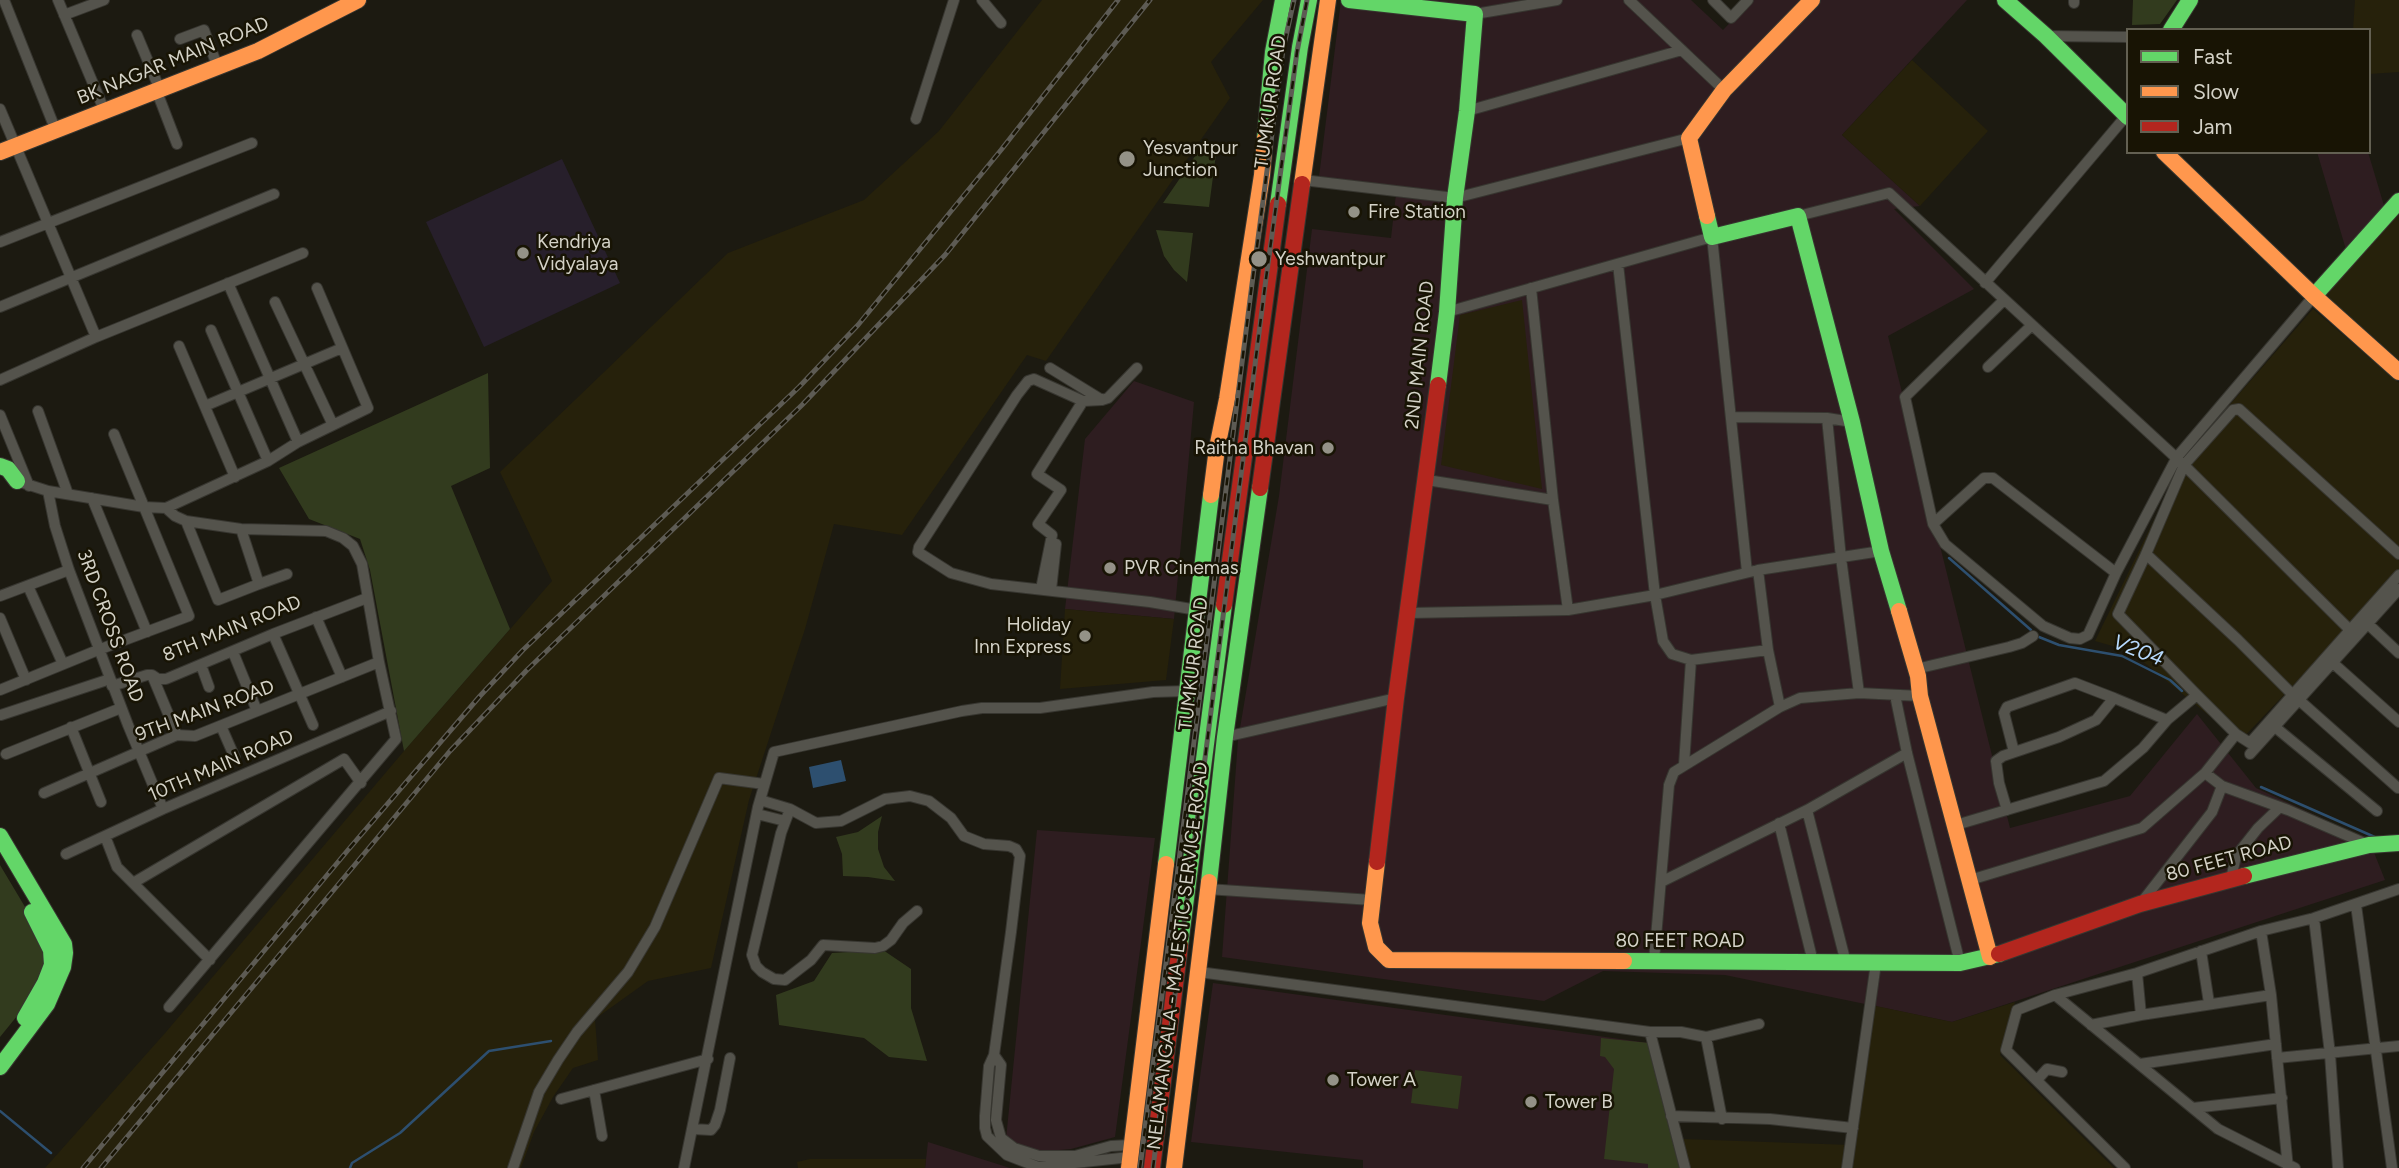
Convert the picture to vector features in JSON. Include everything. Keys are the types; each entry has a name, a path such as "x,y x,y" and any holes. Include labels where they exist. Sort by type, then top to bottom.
{"main road":[{"name":"BK NAGAR MAIN ROAD","path":"7,150 218,68 300,32 337,5 358,0"},
{"name":"TUMKUR ROAD","path":"1130,1157 1217,448 1262,175 1273,52 1283,0"},
{"name":"TUMKUR ROAD","path":"1152,1168 1230,553 1300,47 1309,0"},
{"name":"NELAMANGALA - MAJESTIC SERVICE ROAD","path":"1174,1168 1199,972 1224,737 1328,0"},
{"path":"1349,0 1475,15"},
{"path":"1812,0 1724,90 1689,138 1712,237 1798,216 1852,422 1881,551 1916,669 1920,696 1990,957"},
{"path":"2006,0 2126,114"},
{"path":"2172,28 2190,0"},
{"name":"2ND MAIN ROAD","path":"1396,698 1427,480 1447,312 1455,198 1467,111 1475,15"},
{"path":"2166,154 2314,296 2399,372"},
{"path":"2314,296 2399,201"},
{"name":"80 FEET ROAD","path":"1396,698 1370,923 1376,947 1390,960 1960,963 1990,957 2140,904 2231,879 2369,845 2399,843"},
{"path":"0,836 44,922 52,965 30,1011 0,1051"},
{"path":"0,856 44,922 64,944 63,967 47,1004 0,1067"}],"street":[{"path":"4,0 56,131"},
{"path":"58,0 105,112"},
{"path":"64,15 104,0"},
{"path":"916,119 954,0"},
{"path":"982,0 1001,23"},
{"path":"1475,15 1557,0"},
{"path":"1629,0 1724,90"},
{"path":"1713,0 1731,18 1748,0"},
{"path":"180,39 204,30 218,68"},
{"path":"137,34 177,144"},
{"path":"2046,36 2126,37"},
{"path":"1467,111 1682,50"},
{"path":"0,109 7,150 47,222 96,337"},
{"path":"1985,283 2126,116"},
{"path":"1303,180 1455,198 1689,138"},
{"path":"0,242 252,142"},
{"path":"1798,216 1889,193 2181,461 2350,630"},
{"path":"0,307 274,194"},
{"path":"1447,312 1712,237 1731,417 1753,571 1780,707"},
{"path":"0,380 96,337 303,253"},
{"path":"1618,264 1655,595 1663,640 1672,654 1691,660 1768,650"},
{"path":"228,283 298,442"},
{"path":"0,415 8,477 48,491 144,507 166,508 268,461 298,442 368,408 317,288"},
{"path":"1531,288 1553,500 1568,610"},
{"path":"2004,300 1905,397 1933,524 1945,544 2043,626 2070,638 2080,639 2088,635 2116,573 2181,461 2314,296"},
{"path":"275,302 333,425"},
{"path":"1988,367 2032,325"},
{"path":"211,330 268,461"},
{"path":"180,346 235,477"},
{"path":"205,406 342,348"},
{"path":"1050,368 1102,400"},
{"path":"1137,369 1108,398 1102,400 1083,401 1034,379 1028,381 918,550 951,573 991,584 1197,610"},
{"path":"1046,590 1052,535 1038,524 1061,490 1037,474 1083,401"},
{"path":"2399,554 2239,409 2233,410 2181,461 2146,554 2118,614 2236,734 2250,743 2333,663 2399,589"},
{"path":"38,411 68,494"},
{"path":"1731,417 1827,418 1852,422"},
{"path":"1827,418 1841,558 1859,693"},
{"path":"0,690 189,616 114,434"},
{"path":"1933,524 1984,478 1993,478 2116,573"},
{"path":"1427,480 1553,500"},
{"name":"3RD CROSS ROAD","path":"48,491 55,526 69,570 98,650 163,809"},
{"path":"92,498 147,632"},
{"path":"166,508 186,521 241,529 326,531 353,546 362,564 396,739 169,1007"},
{"path":"186,521 218,600 287,574"},
{"path":"241,529 259,584"},
{"path":"1046,590 1056,544"},
{"path":"1409,613 1568,610 1655,595 1753,571 1881,551"},
{"path":"2146,554 2296,698 2398,788"},
{"path":"0,596 69,570"},
{"path":"2250,754 2275,727 2350,630 2399,575"},
{"path":"28,586 63,664"},
{"name":"8TH MAIN ROAD","path":"1,715 111,682 152,675 158,679 166,679 368,598"},
{"path":"316,617 342,677"},
{"path":"0,618 26,680"},
{"path":"2368,624 2399,653"},
{"path":"273,634 313,725"},
{"path":"1916,669 2009,647 2033,636"},
{"path":"233,652 257,711"},
{"path":"1684,765 1691,660"},
{"name":"9TH MAIN ROAD","path":"44,793 177,735 195,736 379,662"},
{"path":"2333,663 2399,722"},
{"path":"201,665 209,687"},
{"path":"152,675 177,735"},
{"path":"2014,752 2004,713 2007,707 2075,683 2167,720"},
{"path":"684,1168 760,800 774,752 982,708 1040,708 1153,692 1187,691"},
{"path":"1654,961 1669,785 1674,772 1780,707 1800,698 1859,693 1920,696"},
{"path":"1895,695 1960,963"},
{"path":"1955,825 2104,780 2143,748 2167,720 2197,695"},
{"path":"1224,737 1396,698"},
{"path":"2007,810 1998,783 1996,761 2096,720 2114,698"},
{"path":"6,754 121,708"},
{"name":"10TH MAIN ROAD","path":"66,854 163,809 391,711"},
{"path":"221,726 235,758"},
{"path":"71,727 101,802"},
{"path":"2275,727 2377,811"},
{"path":"1970,880 2142,828 2205,773 2236,734"},
{"path":"1661,882 1807,810 1907,753"},
{"path":"133,883 344,759 361,783"},
{"path":"2205,773 2222,786 2280,807 2369,845"},
{"path":"513,1168 539,1093 558,1060 577,1032 628,972 655,927 719,779 764,784"},
{"path":"2140,904 2212,812 2222,786"},
{"path":"760,800 790,809 816,823 841,821 885,799 910,796 929,801 951,818 964,836 984,844 1016,849 1020,856 994,1055 989,1066 985,1128 987,1136 1007,1155 1038,1167 1130,1157"},
{"path":"2231,879 2236,856 2258,828 2280,807"},
{"path":"790,809 751,955 756,966 768,977 785,980 811,960 823,945 875,948 883,946 917,911"},
{"path":"1807,810 1846,963"},
{"path":"757,814 785,821"},
{"path":"1779,824 1812,962"},
{"path":"105,836 117,867 210,960"},
{"path":"1207,889 1373,900"},
{"path":"2125,1168 2006,1050 2017,1010 2055,995 2137,973 2261,931 2314,918 2399,889"},
{"path":"2356,905 2392,1168"},
{"path":"2314,918 2330,1054 2338,1168"},
{"path":"2261,931 2291,1167"},
{"path":"2201,951 2209,1003"},
{"path":"1847,1168 1876,963"},
{"path":"1199,972 1650,1032 1681,1032 1706,1037 1759,1024"},
{"path":"2137,973 2141,1015"},
{"path":"2055,995 2218,1129 2291,1167"},
{"path":"2091,1025 2209,1003 2271,995"},
{"path":"1650,1032 1685,1168"},
{"path":"1706,1037 1722,1119"},
{"path":"2140,1064 2276,1044"},
{"path":"2277,1058 2399,1046"},
{"path":"693,1129 712,1130 715,1125 730,1058"},
{"path":"561,1099 708,1059"},
{"path":"2037,1080 2047,1069 2062,1072"},
{"path":"594,1090 602,1136"},
{"path":"2193,1108 2282,1098"},
{"path":"1671,1116 1770,1119 1853,1128"}],"shaded area":[{"path":"1042,0 1263,0 1211,62 1230,98 1046,361 1027,355 902,535 834,524 805,629 749,800 711,968 648,981 595,1019 598,1060 573,1068 534,1132 521,1168 45,1168 166,1032 552,581 500,472 728,253 864,200 939,131"},
{"path":"1341,0 1691,0 1723,30 1752,0 1967,0 1842,135 1920,206 1894,209 1974,289 1888,336 2010,828 2130,796 2197,714 2256,788 2369,840 2385,880 1952,1022 1725,975 1603,971 1544,1001 1222,957 1238,740 1279,496 1312,229 1391,238 1396,194 1318,185"},
{"path":"2355,0 2399,0 2399,72 2371,74 2371,28 2353,28"},
{"path":"1912,60 1988,131 1920,206 1842,135"},
{"path":"2318,154 2369,154 2385,209 2347,253"},
{"name":"Kendriya Vidyalaya","path":"562,159 620,283 484,347 426,222"},
{"path":"2399,208 2399,366 2321,296"},
{"path":"1522,300 1542,489 1441,465 1460,315"},
{"path":"2313,309 2399,383 2399,574 2240,741 2130,651 2095,641 2185,456"},
{"path":"1134,381 1194,402 1174,619 1065,609 1085,439"},
{"path":"1065,609 1174,619 1166,680 1060,689"},
{"path":"1037,830 1155,838 1115,1137 1071,1149 1037,1152 1006,1139"},
{"path":"1213,983 1649,1043 1682,1168 1363,1168 1363,1160 1191,1142"},
{"path":"2015,1002 2000,1055 2114,1168 1682,1168 1682,1139 1851,1145 1871,1005 1952,1022"},
{"path":"928,1142 1010,1168 925,1168"},
{"path":"810,1159 926,1159 925,1168 798,1168 797,1162"}],"green space":[{"path":"2133,0 2177,0 2160,24 2132,25"},
{"path":"1202,146 1216,154 1209,207 1163,203"},
{"path":"1156,230 1193,233 1187,282 1164,256"},
{"path":"488,373 490,468 451,486 510,629 404,751 370,570 360,539 309,519 279,468"},
{"path":"882,816 878,849 884,867 895,881 843,876 842,854 836,837 858,832"},
{"path":"0,865 40,932 46,959 26,1005 0,1037"},
{"path":"883,950 911,969 911,1008 927,1061 889,1057 864,1038 779,1025 776,995 814,981 832,953"},
{"path":"1601,1038 1649,1043 1682,1168 1648,1168 1648,1164 1604,1159 1614,1069 1605,1057 1600,1056"},
{"path":"1415,1070 1462,1076 1458,1109 1411,1103"}],"water":[{"path":"841,760 846,781 813,788 809,767"}],"waterway":[{"name":"V204","path":"1949,558 2031,630"},
{"name":"V204","path":"2039,637 2059,645 2122,656 2170,680 2182,691"},
{"name":"V204","path":"2261,787 2377,838"},
{"path":"350,1168 352,1163 400,1133 489,1051 551,1041"},
{"path":"0,1111 51,1153"}],"railway":[{"path":"83,1168 480,696 523,650 799,387 858,325 1001,150 1118,0"},
{"path":"101,1168 450,751 527,670 802,405 945,255 1150,0"},
{"path":"1140,1168 1252,284 1283,50 1294,0"},
{"path":"1153,1168 1265,286 1297,52 1307,0"}],"traffic: fast":[{"path":"1265,138 1273,52 1283,0"},
{"path":"1278,204 1309,0"},
{"path":"1349,0 1475,14 1438,385"},
{"path":"2005,0 2046,36 2126,115"},
{"path":"2172,28 2190,0"},
{"path":"2314,296 2399,201"},
{"path":"1707,216 1712,237 1798,216 1852,422 1881,551 1899,611"},
{"path":"0,466 8,469 17,481"},
{"path":"1209,882 1225,737 1260,488"},
{"path":"1166,864 1211,495"},
{"path":"1180,945 1224,605"},
{"path":"0,836 64,944 65,953 63,967 47,1004 0,1067"},
{"path":"2244,876 2369,845 2399,843"},
{"path":"25,1018 52,965 51,950 32,912"},
{"path":"1624,961 1960,963 1999,954"}],"traffic: slow":[{"path":"0,152 258,51 358,0"},
{"path":"1302,184 1328,0"},
{"path":"1707,216 1689,138 1724,90 1812,0"},
{"path":"1211,495 1262,175 1265,138"},
{"path":"2166,154 2314,296 2399,372"},
{"path":"1899,611 1990,957"},
{"path":"1377,862 1370,923 1376,947 1389,960 1624,961"},
{"path":"1129,1168 1166,864"},
{"path":"1174,1168 1209,882"}],"traffic: jam":[{"path":"1260,488 1302,184"},
{"path":"1224,605 1278,204"},
{"path":"1377,862 1438,385"},
{"path":"1999,954 2140,904 2244,876"},
{"path":"1152,1168 1180,945"}],"place":[{"name":"Yesvantpur Junction","path":"1127,159"},
{"name":"Fire Station","path":"1354,212"},
{"name":"Kendriya Vidyalaya","path":"523,253"},
{"name":"Yeshwantpur","path":"1259,259"},
{"name":"Raitha Bhavan","path":"1328,448"},
{"name":"PVR Cinemas","path":"1110,568"},
{"name":"Holiday Inn Express","path":"1085,636"},
{"name":"Tower A","path":"1333,1080"},
{"name":"Tower B","path":"1531,1102"}]}
